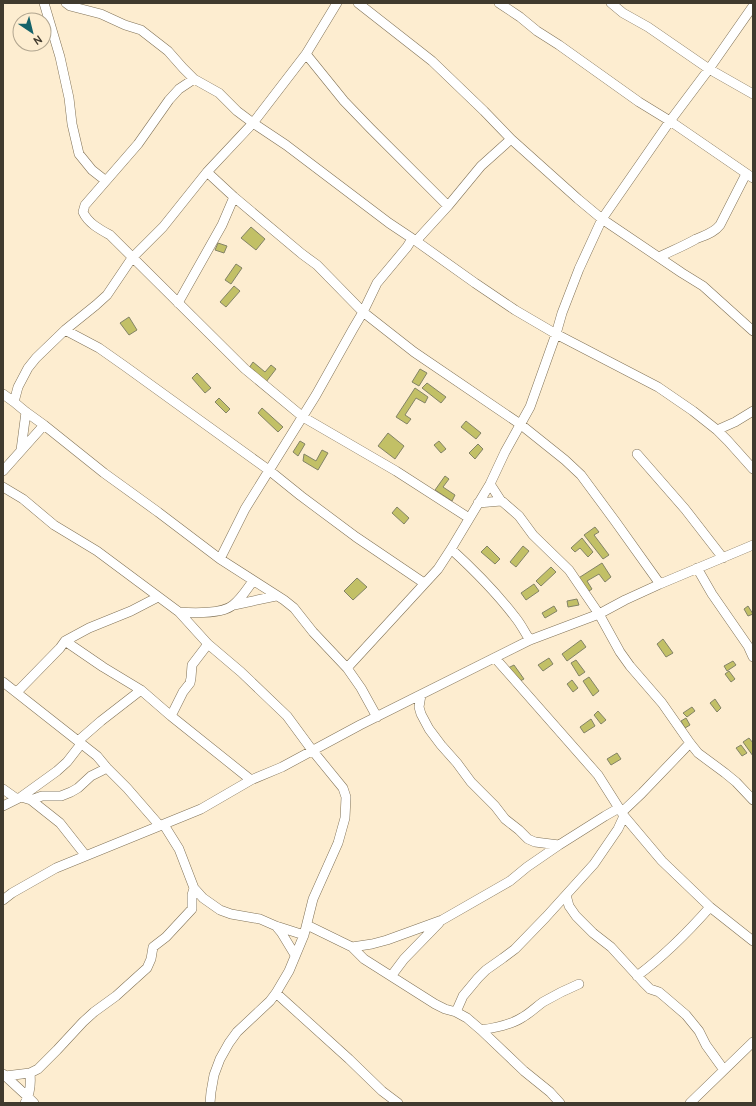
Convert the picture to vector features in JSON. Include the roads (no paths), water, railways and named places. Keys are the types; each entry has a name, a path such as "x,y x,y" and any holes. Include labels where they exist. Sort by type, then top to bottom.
{"street":[{"path":"44,3 60,57 79,154 92,170 106,181"},
{"path":"66,3 70,6 101,14 125,25 141,30 168,51 194,79 219,93 237,111 286,145 389,224 515,310 556,334 658,387 693,411 717,430 753,469"},
{"path":"14,402 18,387 28,368 36,358 65,330 107,294 132,258 163,227 208,172 253,123 306,54 338,3"},
{"path":"358,3 432,61 511,139 602,219 703,286 753,331"},
{"path":"498,3 639,102 670,121 750,176 716,230 659,257"},
{"path":"611,3 623,13 648,27 709,69 753,94"},
{"path":"347,668 438,569 451,549 490,484 530,407 562,313 579,269 602,219 670,121 753,6"},
{"path":"306,54 344,101 448,206"},
{"path":"194,79 179,89 138,144 85,205 83,212 86,219 110,235 245,369 303,417 396,471 469,518"},
{"path":"220,559 245,509 303,417 363,312 377,283 407,247 448,206 481,166 511,139"},
{"path":"208,172 234,197 317,265 363,312 414,352 520,424 565,460 581,475 616,520 660,584"},
{"path":"178,303 222,225 234,197"},
{"path":"65,330 99,348 270,471 356,537 424,583"},
{"path":"3,394 104,473 220,559 294,608 313,632 347,668 361,688 377,716"},
{"path":"717,430 735,422 753,411"},
{"path":"21,450 26,412"},
{"path":"3,471 44,425"},
{"path":"637,454 685,509 723,558"},
{"path":"490,484 501,500 519,516 533,535 569,570 599,614 620,652 662,703 698,753 736,782 753,800"},
{"path":"3,487 23,499 54,524 97,551 179,612 208,644 241,672 288,716 312,750 343,788 346,797 345,818 338,843 313,900 304,935 289,971 270,1001 237,1032 229,1043 220,1059 214,1075 210,1092 210,1103"},
{"path":"478,503 501,500"},
{"path":"3,900 12,893 56,868 201,809 251,780 282,767 377,716 530,640 599,614 660,584 753,545"},
{"path":"451,549 499,596 516,618 530,640"},
{"path":"697,568 712,594 748,646 753,657"},
{"path":"179,612 195,613 226,610 234,605 253,581"},
{"path":"234,605 276,596"},
{"path":"17,692 65,641 89,628 131,611 158,597"},
{"path":"65,641 141,690 251,780"},
{"path":"171,716 190,683 192,664 208,644"},
{"path":"495,658 594,770 622,812 662,861 710,907 753,941"},
{"path":"3,682 97,756 127,788 162,826 179,849 194,888 203,898 220,910 231,914 260,919 304,935"},
{"path":"3,806 19,798 57,771 67,762 80,743 101,721 141,690"},
{"path":"421,695 419,707 429,729 471,782 495,806 505,819 520,830 528,839 535,842 559,845"},
{"path":"352,947 387,940 442,920 510,881 527,867 559,845 605,816 622,812 690,743"},
{"path":"31,800 42,796 61,796 71,792 78,788 91,776 107,768"},
{"path":"3,789 19,798 31,800 60,823 86,856"},
{"path":"456,1012 463,996 478,978 486,970 515,949 594,864 618,829 622,812"},
{"path":"4,1075 30,1073 38,1069 83,1022 116,996 147,968 151,959 153,947 166,937 192,909 192,896 194,888"},
{"path":"566,895 576,916 593,933 612,948 650,989 659,992 686,1015 699,1031 706,1045 724,1070"},
{"path":"637,976 677,942 710,907"},
{"path":"392,976 404,959 442,920"},
{"path":"307,925 352,947 364,959 435,1004 467,1018 550,1092 560,1103"},
{"path":"276,926 295,955"},
{"path":"481,1030 511,1023 523,1018 559,993 580,984"},
{"path":"276,993 382,1091 398,1103"},
{"path":"690,1103 753,1042"},
{"path":"29,1101 31,1080 30,1073"},
{"path":"4,1075 29,1101"}]}
